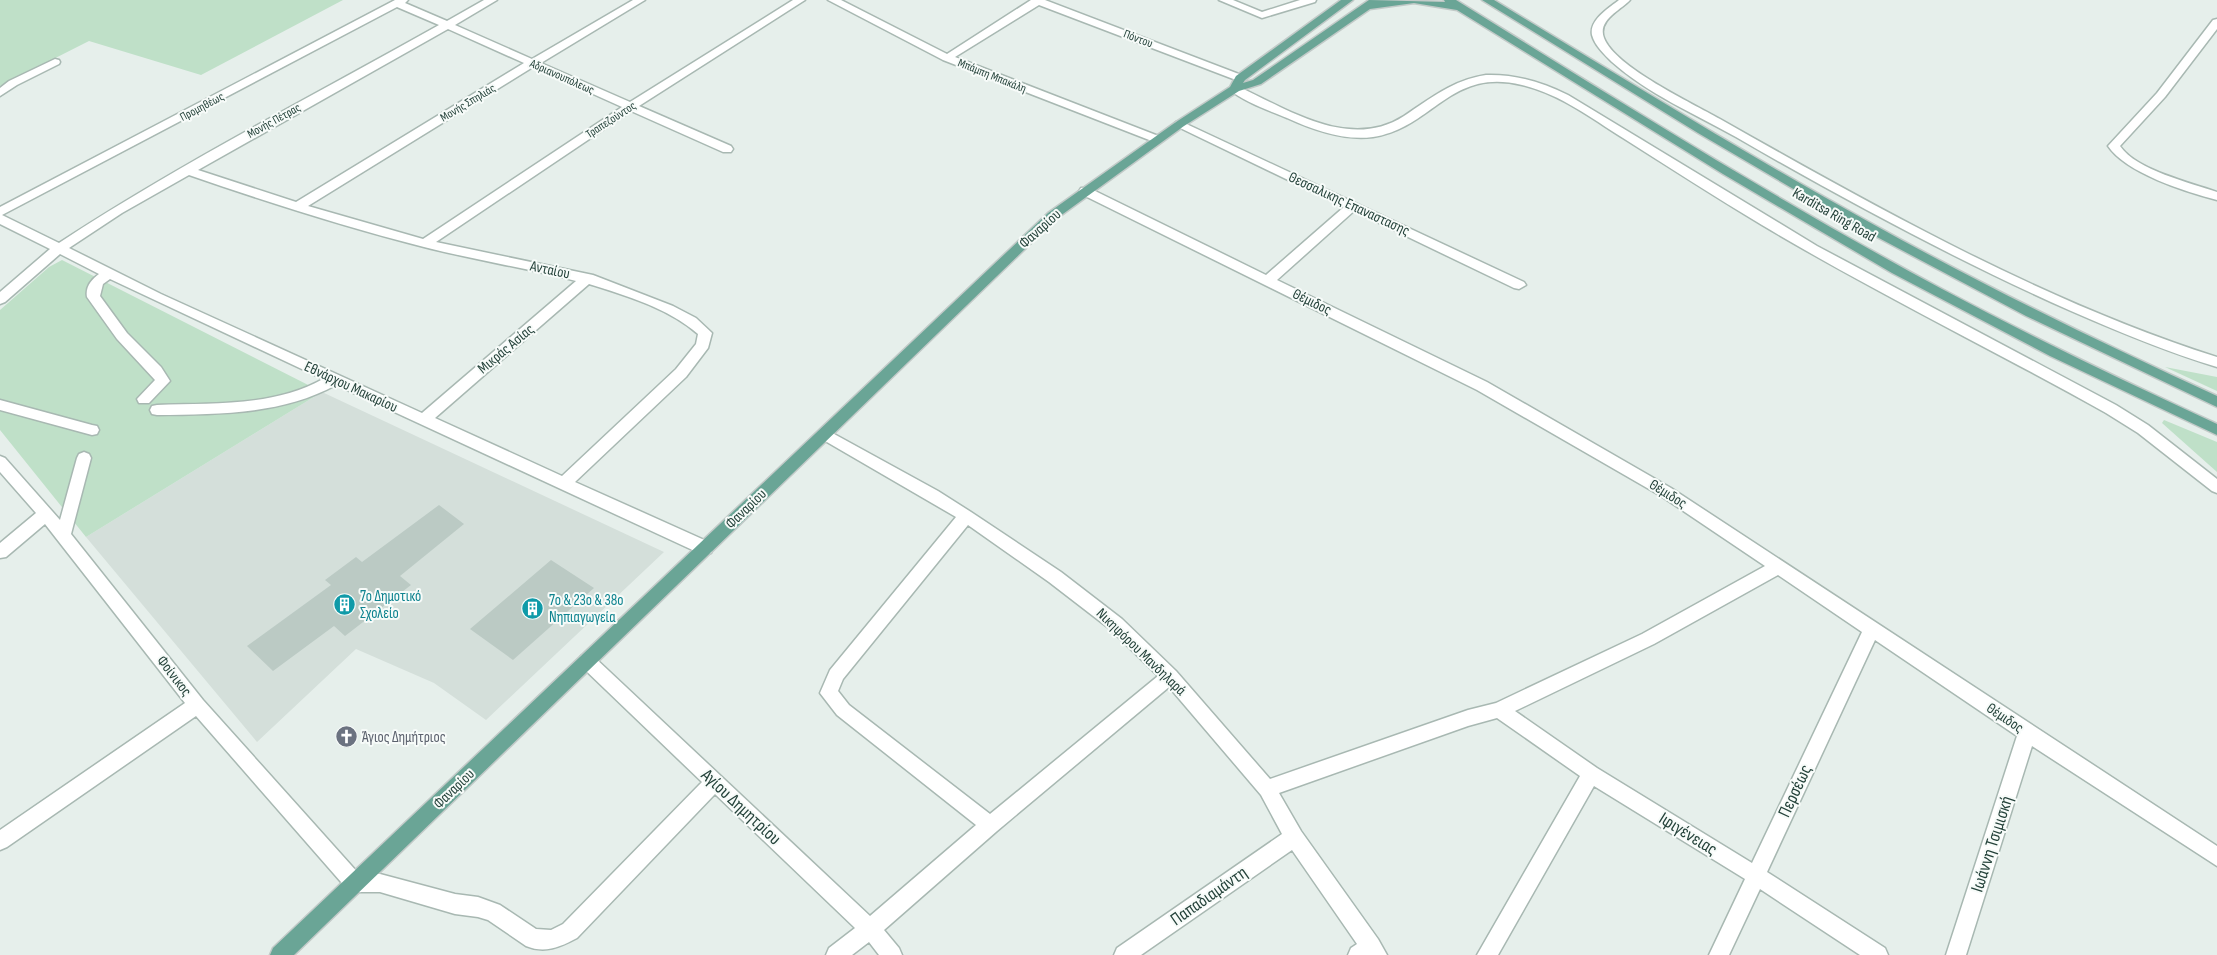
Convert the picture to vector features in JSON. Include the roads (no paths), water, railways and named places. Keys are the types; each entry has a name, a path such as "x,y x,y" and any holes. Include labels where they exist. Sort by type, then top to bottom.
{"main road":[{"name":"Φαναρίου","path":"280,955 1052,216 1237,83 1348,0"},
{"path":"1371,3 1414,0 1461,7"},
{"name":"Karditsa Ring Road","path":"1449,0 1714,164 1888,264 2063,357 2217,430"},
{"name":"Karditsa Ring Road","path":"1492,2 1776,174 1918,254 2062,328 2217,402"},
{"name":"Φαναρίου","path":"1237,83 1257,82 1371,3"}],"street":[{"name":"Μονής Πέτρας","path":"0,299 60,248 118,210 186,170 492,0"},
{"name":"Μονής Σπηλιάς","path":"297,207 640,0"},
{"name":"Τραπεζούντος","path":"426,243 629,108 800,0"},
{"name":"Μπάμπη Μπακάλη","path":"833,0 947,58 1157,139"},
{"path":"947,58 1038,0"},
{"name":"Πόντου","path":"1038,0 1237,83 1322,127 1359,134 1394,128 1412,118 1449,90 1478,79 1512,79 1548,90 1588,112 1834,262 2111,408 2143,429 2217,487"},
{"path":"1224,0 1262,15 1311,0"},
{"path":"1625,0 1606,17 1597,30 1597,35 1608,53 1635,74 1785,161 1950,250 2129,332 2168,347 2217,362"},
{"name":"Αδριανουπόλεως","path":"400,2 446,25 629,108 728,149"},
{"name":"Προμηθέως","path":"0,212 400,2"},
{"path":"2217,22 2161,95 2114,146 2117,152 2130,163 2217,196"},
{"path":"0,93 13,83 55,62"},
{"name":"Θεσσαλικης Επαναστασης","path":"1180,124 1519,285"},
{"name":"Ανταίου","path":"186,170 297,207 426,243 588,278 680,313 705,333 702,345 682,373 564,484"},
{"name":"Θέμιδος","path":"1085,191 1482,386 1666,492 1780,566 2027,733 2217,857"},
{"path":"1268,280 1352,206"},
{"name":"Εθνάρχου Μακαρίου","path":"0,219 156,298 705,548"},
{"path":"109,273 97,282 93,293 94,298 122,336 163,381 144,398"},
{"name":"Μικράς Ασίας","path":"422,420 588,278"},
{"path":"156,410 259,404 304,395 335,379"},
{"path":"0,404 92,430"},
{"name":"Νικηφόρου Μανδηλαρά","path":"825,434 934,495 1055,577 1116,624 1170,676 1267,789 1294,837 1369,952"},
{"path":"63,536 84,458"},
{"name":"Φοίνικος","path":"0,462 46,514 197,705 355,883"},
{"path":"0,552 46,514"},
{"path":"966,516 836,675 829,693 843,710 990,825"},
{"path":"1267,789 1468,718 1499,710 1648,639 1780,566"},
{"name":"Περσέως","path":"1719,955 1872,628"},
{"name":"Αγίου Δημητρίου","path":"587,661 870,929 892,955"},
{"path":"836,955 870,929 990,825 1170,676"},
{"path":"0,841 197,705"},
{"name":"Ιφιγένειας","path":"1499,710 1591,774 1878,955"},
{"name":"Ιωάννη Τσιμισκή","path":"1956,955 2027,733"},
{"path":"1487,955 1591,774"},
{"path":"355,883 380,883 455,904 478,907 493,912 533,939 552,940 570,931 714,783"},
{"name":"Παπαδιαμάντη","path":"1124,955 1294,837"}],"place":[{"name":"7ο Δημοτικό Σχολείο","path":"344,605"},
{"name":"7ο & 23ο & 38ο Νηπιαγωγεία","path":"533,609"},
{"name":"Άγιος Δημήτριος","path":"346,737"}]}
